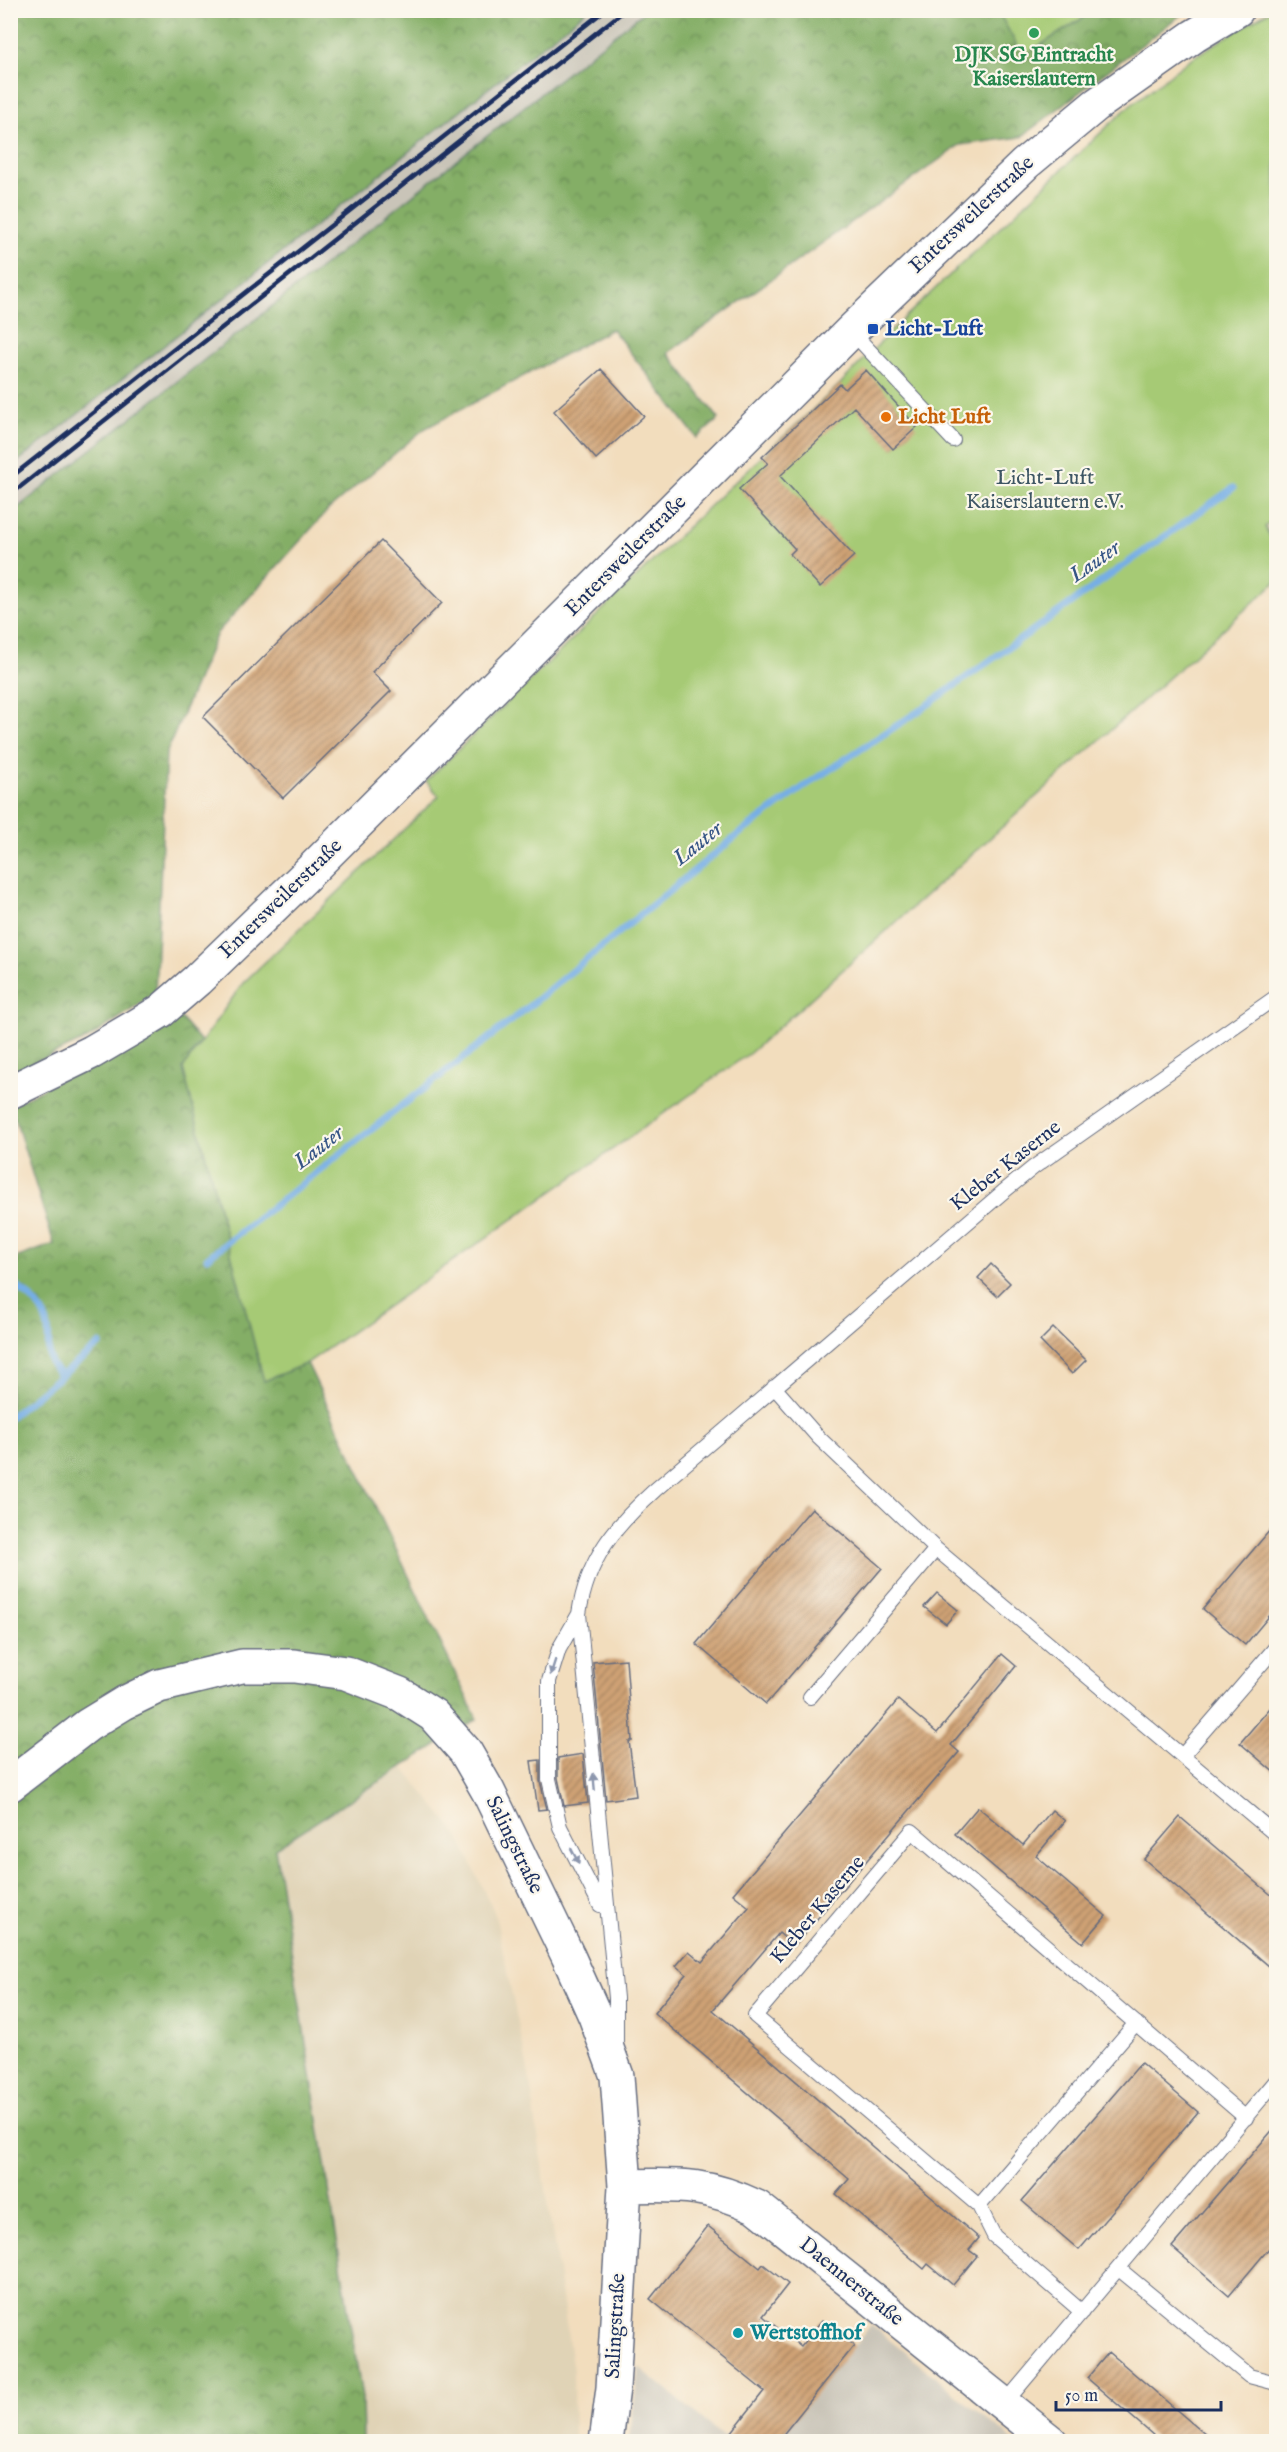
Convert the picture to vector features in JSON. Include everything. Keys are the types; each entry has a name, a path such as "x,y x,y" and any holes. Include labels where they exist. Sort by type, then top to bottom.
{"street":[{"name":"Entersweilerstraße","path":"10,1092 111,1041 160,1011 197,980 302,879 851,332 1025,164 1096,105 1194,36 1237,10"},
{"name":"Salingstraße","path":"10,1785 88,1725 124,1703 159,1686 242,1666 294,1666 346,1673 400,1694 433,1715 465,1751 483,1781 596,2016 617,2076 625,2186 613,2388 606,2442"},
{"name":"Daennerstraße","path":"625,2186 687,2184 725,2192 757,2207 1051,2442"}],"lane":[{"path":"851,332 953,440"},
{"name":"Kleber Kaserne","path":"579,1614 587,1576 613,1532 655,1490 1034,1167 1276,997"},
{"path":"774,1387 818,1437 936,1549 1276,1835"},
{"path":"810,1697 936,1549"},
{"path":"579,1614 559,1649 549,1681 549,1779 560,1827 595,1892 607,1924"},
{"path":"579,1614 607,1924 616,1998 617,2076"},
{"path":"1182,1756 1276,1647"},
{"name":"Kleber Kaserne","path":"1082,2312 994,2236 980,2206 755,2016 912,1831 1246,2118"},
{"path":"980,2206 1136,2023"},
{"path":"1004,2404 1276,2082"},
{"path":"1119,2269 1249,2376 1276,2383"}],"shaded area":[{"path":"586,11 645,11 11,513 11,467"},
{"path":"402,1766 458,1835 495,1914 529,2075 573,2371 574,2441 363,2441 362,2398 275,1847"},
{"path":"871,2325 1014,2441 777,2442"},
{"path":"639,2367 729,2441 629,2442"}],"green space":[{"path":"11,10 586,10 586,11 11,467"},
{"path":"645,11 998,11 1023,56 1094,11 1186,11 1021,137 960,145 668,353 719,419 697,438 612,329 424,429 329,509 217,633 166,754 155,994 89,1038 11,1073 11,513"},
{"name":"DJK SG Eintracht Kaiserslautern","path":"998,11 1094,11 1023,56"},
{"name":"Licht-Luft Kaiserslautern e.V.","path":"1269,11 1276,11 1276,516 1265,527 1276,546 1276,582 750,1053 307,1363 264,1381 183,1068 243,983 439,796 426,781 726,490 840,384 902,320 1126,109 1190,59"},
{"path":"177,1014 201,1041 183,1068 264,1381 307,1363 477,1719 275,1848 362,2398 363,2441 11,2441 10,1260 54,1244 11,1106"}],"building":[{"path":"601,369 644,416 596,459 554,411"},
{"path":"866,370 917,427 893,449 854,407 780,476 854,556 820,587 790,554 795,549 739,489 768,463 762,457 840,384 845,389"},
{"path":"381,541 442,603 372,672 391,691 283,798 203,717"},
{"path":"991,1264 1010,1283 997,1296 978,1278"},
{"path":"1053,1328 1086,1360 1072,1374 1040,1341"},
{"path":"812,1508 882,1568 766,1704 696,1644"},
{"path":"1276,1523 1276,1608 1245,1645 1203,1609"},
{"path":"937,1593 958,1610 946,1624 924,1607"},
{"path":"1002,1654 1016,1666 951,1745 959,1752 794,1946 779,1933 713,2010 979,2238 969,2250 977,2256 953,2285 928,2264 924,2269 836,2194 849,2179 654,2013 686,1974 676,1966 689,1951 702,1962 749,1907 733,1894 898,1700 937,1733"},
{"path":"626,1659 632,1741 629,1741 636,1796 606,1800 593,1662"},
{"path":"1276,1701 1276,1774 1240,1743"},
{"path":"583,1754 588,1803 564,1806 558,1778 558,1758"},
{"path":"540,1760 540,1781 547,1809 538,1810 531,1761"},
{"path":"978,1807 1023,1845 1052,1810 1065,1821 1036,1856 1106,1916 1083,1943 955,1834"},
{"path":"1180,1817 1276,1899 1276,1972 1144,1859"},
{"path":"1141,2063 1198,2112 1079,2250 1022,2201"},
{"path":"1276,2126 1276,2240 1229,2296 1172,2247"},
{"name":"Wertstoffhof","path":"708,2226 760,2268 763,2264 788,2284 763,2316 801,2347 822,2321 854,2346 777,2442 724,2442 764,2391 650,2299"},
{"path":"1109,2352 1214,2442 1161,2442 1087,2378"}],"waterway":[{"name":"Lauter","path":"207,1258 517,1016 739,834 812,781 919,711 1233,488"},
{"name":"Lauter","path":"10,1282 28,1296 43,1314 48,1328 50,1359 61,1375"},
{"path":"10,1417 100,1344"}],"railway":[{"path":"10,478 605,10"},
{"path":"10,495 625,10"}],"place":[{"name":"DJK SG Eintracht Kaiserslautern","path":"1034,33"},
{"name":"Licht-Luft","path":"873,329"},
{"name":"Licht Luft","path":"886,417"},
{"name":"Wertstoffhof","path":"738,2333"}]}
